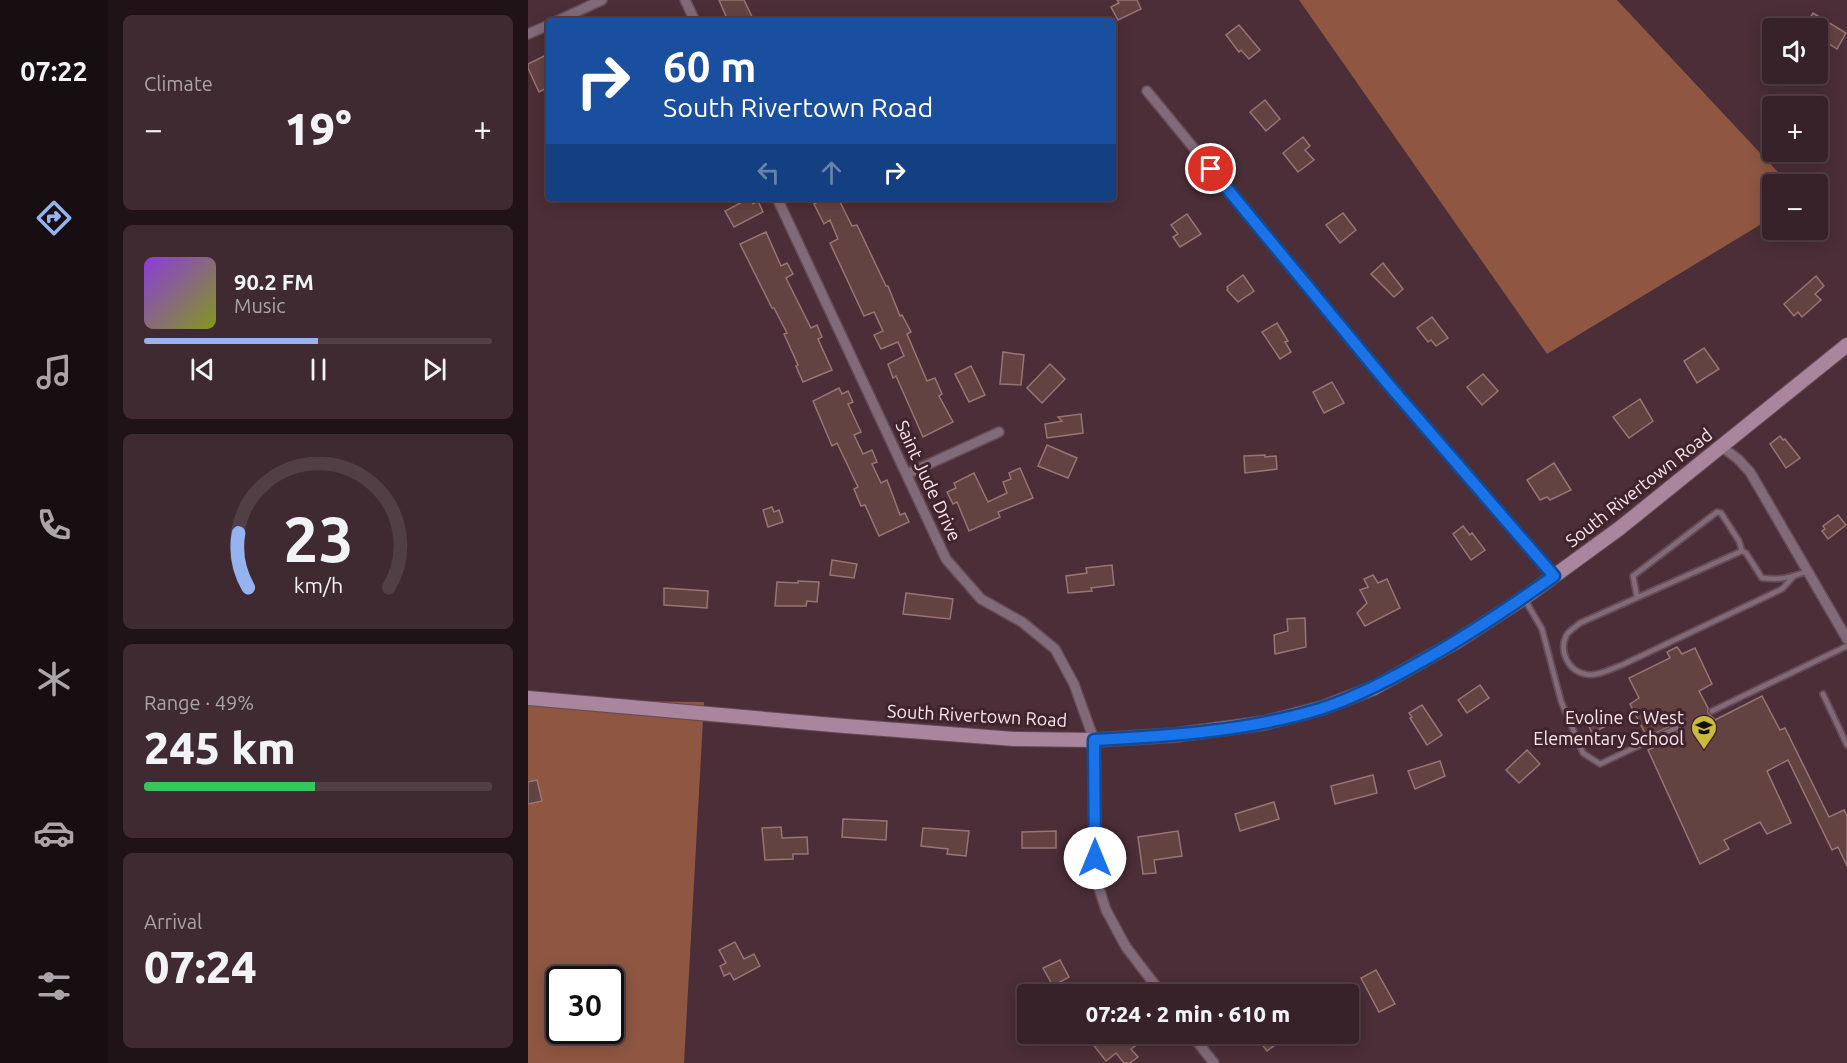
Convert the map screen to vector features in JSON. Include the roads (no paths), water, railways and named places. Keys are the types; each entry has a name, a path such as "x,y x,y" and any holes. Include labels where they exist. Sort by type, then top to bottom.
{"main road":[{"name":"South Rivertown Road","path":"528,698 1004,738 1094,740 1176,735 1268,722 1322,708 1374,688 1456,642 1524,598 1620,528 1847,345"}],"street":[{"path":"563,18 602,0"},
{"path":"685,0 694,18"},
{"path":"528,34 546,26"},
{"path":"1147,91 1389,385 1554,576"},
{"name":"Saint Jude Drive","path":"778,201 946,559 981,599 1022,622 1056,648 1074,684 1094,740 1095,858 1098,885 1106,910 1126,947 1154,984"},
{"path":"907,474 999,432"},
{"path":"1722,447 1750,472 1847,639"},
{"path":"1199,1044 1214,1063"}],"lane":[{"path":"1637,597 1633,576 1717,512 1721,513 1739,541 1742,551 1748,556 1762,578 1776,580 1793,577 1807,571"},
{"path":"1742,551 1580,623 1566,634 1563,647 1566,659 1572,667 1583,674 1595,674 1622,665 1782,589 1793,577"},
{"path":"1524,598 1542,629 1561,700 1583,753 1600,764 1676,728"},
{"path":"1712,711 1847,646"},
{"path":"1823,694 1847,745"}],"place":[{"name":"Evoline C West Elementary School","path":"1704,751"}]}
